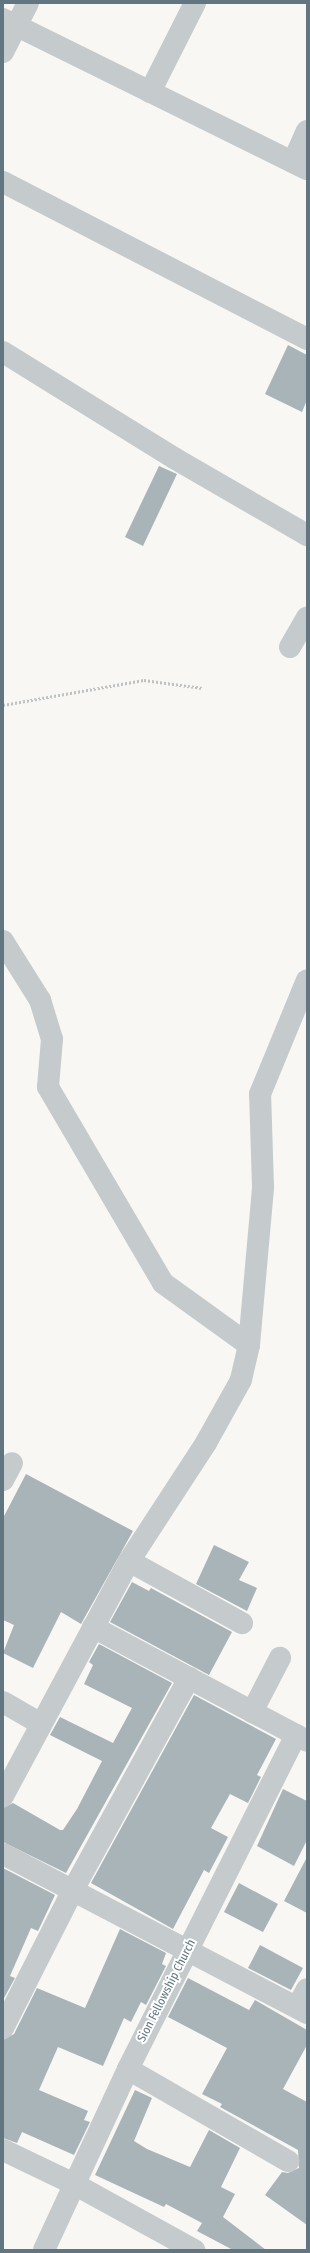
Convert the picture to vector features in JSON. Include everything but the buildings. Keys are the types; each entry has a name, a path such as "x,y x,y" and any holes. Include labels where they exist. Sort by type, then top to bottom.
{"street":[{"path":"3,52 10,23 28,3"},
{"path":"150,92 196,3"},
{"path":"10,23 300,165 307,131"},
{"path":"3,182 307,339"},
{"path":"3,352 174,458 307,535"},
{"path":"290,647 307,617"},
{"path":"3,941 40,1000 52,1039 48,1087 163,1283 249,1345"},
{"path":"3,1796 130,1561 206,1443 241,1380 249,1345 262,1187 260,1094 307,980"},
{"path":"130,1561 242,1623"},
{"path":"93,1627 302,1738"},
{"path":"252,1712 280,1658"},
{"path":"3,2028 73,1890 189,1678"},
{"path":"3,1702 41,1724"},
{"name":"Sion Fellowship Church","path":"44,2250 76,2185 128,2069 188,1950 302,1738"},
{"path":"3,1854 188,1950 304,2003"},
{"path":"128,2069 288,2161"},
{"path":"3,2150 76,2185 194,2250"}],"path":[{"path":"3,705 144,680 202,688"}]}
